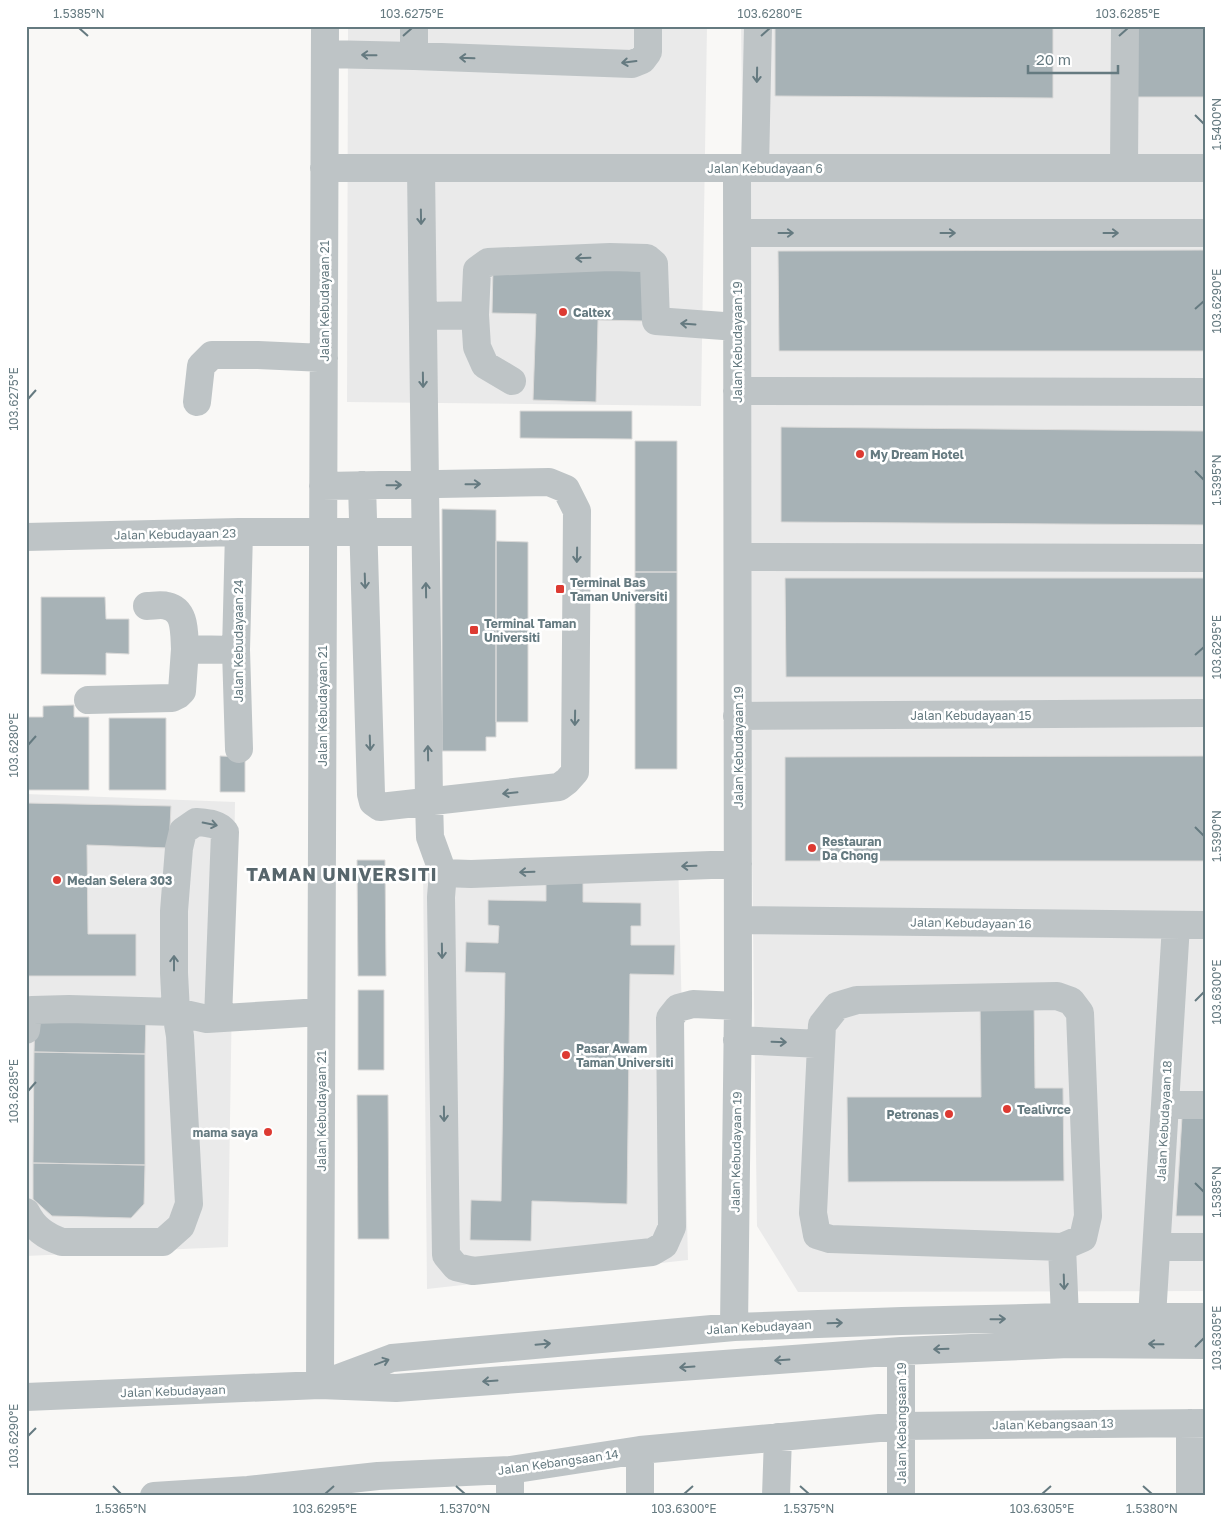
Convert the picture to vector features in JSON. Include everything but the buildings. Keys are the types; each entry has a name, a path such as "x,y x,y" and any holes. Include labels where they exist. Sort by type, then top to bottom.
{"street":[{"name":"Jalan Kebudayaan 21","path":"320,1385 325,26"},
{"path":"414,26 414,56"},
{"path":"325,54 632,64 642,60 648,52 648,26"},
{"name":"Jalan Kebudayaan 19","path":"734,1326 738,1006 737,233 746,168 758,26"},
{"path":"1124,168 1125,26"},
{"name":"Jalan Kebudayaan 6","path":"324,168 1205,168"},
{"path":"421,169 430,837 443,873 441,897 446,1255 456,1268 473,1271 652,1252 664,1245 672,1227 670,1018 678,1008 693,1004 738,1006"},
{"path":"737,233 1205,233"},
{"path":"512,381 485,365 477,347 475,315 477,270 488,262 610,257 648,258 654,264 656,322 737,327"},
{"path":"423,316 475,315"},
{"path":"196,402 201,366 212,355 324,358"},
{"path":"737,391 1205,392"},
{"path":"323,486 362,485 548,482 566,489 577,511 575,772 559,787 380,807 373,802 371,794 362,485"},
{"name":"Jalan Kebudayaan 23","path":"26,537 239,532 426,532"},
{"name":"Jalan Kebudayaan 24","path":"239,532 236,650 239,749"},
{"path":"738,557 1205,558"},
{"path":"88,700 172,698 182,691 185,649 182,616 178,610 166,605 147,606"},
{"path":"185,649 236,650"},
{"name":"Jalan Kebudayaan 15","path":"737,716 1205,713"},
{"path":"26,1212 31,1222 38,1229 51,1238 62,1242 163,1242 181,1226 189,1204 180,1036 176,1012 174,973 174,911 179,848 183,832 196,822 211,823 221,827 225,832 218,1018"},
{"path":"443,873 471,874 738,864"},
{"name":"Jalan Kebudayaan 16","path":"738,920 1205,925"},
{"name":"Jalan Kebudayaan 18","path":"1152,1317 1176,925"},
{"path":"1057,996 1071,1001 1080,1013 1088,1216 1083,1238 1062,1247 830,1239 817,1235 813,1214 822,1025 837,1006 857,1000 1057,996"},
{"path":"26,1030 28,1014 32,1010 69,1009 176,1012 207,1019 321,1012"},
{"path":"737,1040 821,1044"},
{"path":"1165,1105 1205,1105"},
{"path":"1157,1246 1205,1247"},
{"path":"1062,1247 1065,1317"},
{"name":"Jalan Kebudayaan","path":"320,1385 392,1358 734,1326 902,1320 1205,1316"},
{"name":"Jalan Kebudayaan","path":"26,1397 320,1385 396,1388 900,1351 1069,1344 1205,1345"},
{"name":"Jalan Kebangsaan 19","path":"900,1351 901,1496"},
{"path":"1190,1496 1198,1423"},
{"name":"Jalan Kebangsaan 13","path":"901,1426 1198,1423"},
{"name":"Jalan Kebangsaan 14","path":"154,1496 378,1486 510,1483 640,1450 901,1426"},
{"path":"776,1496 778,1437"},
{"path":"640,1450 640,1496"}],"shaded area":[{"path":"348,26 707,26 701,406 347,402"},
{"path":"741,26 1205,26 1205,1291 798,1292 757,1226"},
{"path":"26,794 235,802 228,1247 26,1256"},
{"path":"678,856 688,1260 427,1289 423,865"}],"place":[{"name":"Caltex","path":"563,312"},
{"name":"My Dream Hotel","path":"860,454"},
{"name":"Terminal Bas Taman Universiti","path":"560,589"},
{"name":"Terminal Taman Universiti","path":"474,630"},
{"name":"Restauran Da Chong","path":"812,848"},
{"name":"Medan Selera 303","path":"57,880"},
{"name":"Pasar Awam Taman Universiti","path":"566,1055"},
{"name":"Tealivrce","path":"1007,1109"},
{"name":"Petronas","path":"949,1114"},
{"name":"mama saya","path":"268,1132"}],"district":[{"name":"TAMAN UNIVERSITI","path":"342,874"}]}
